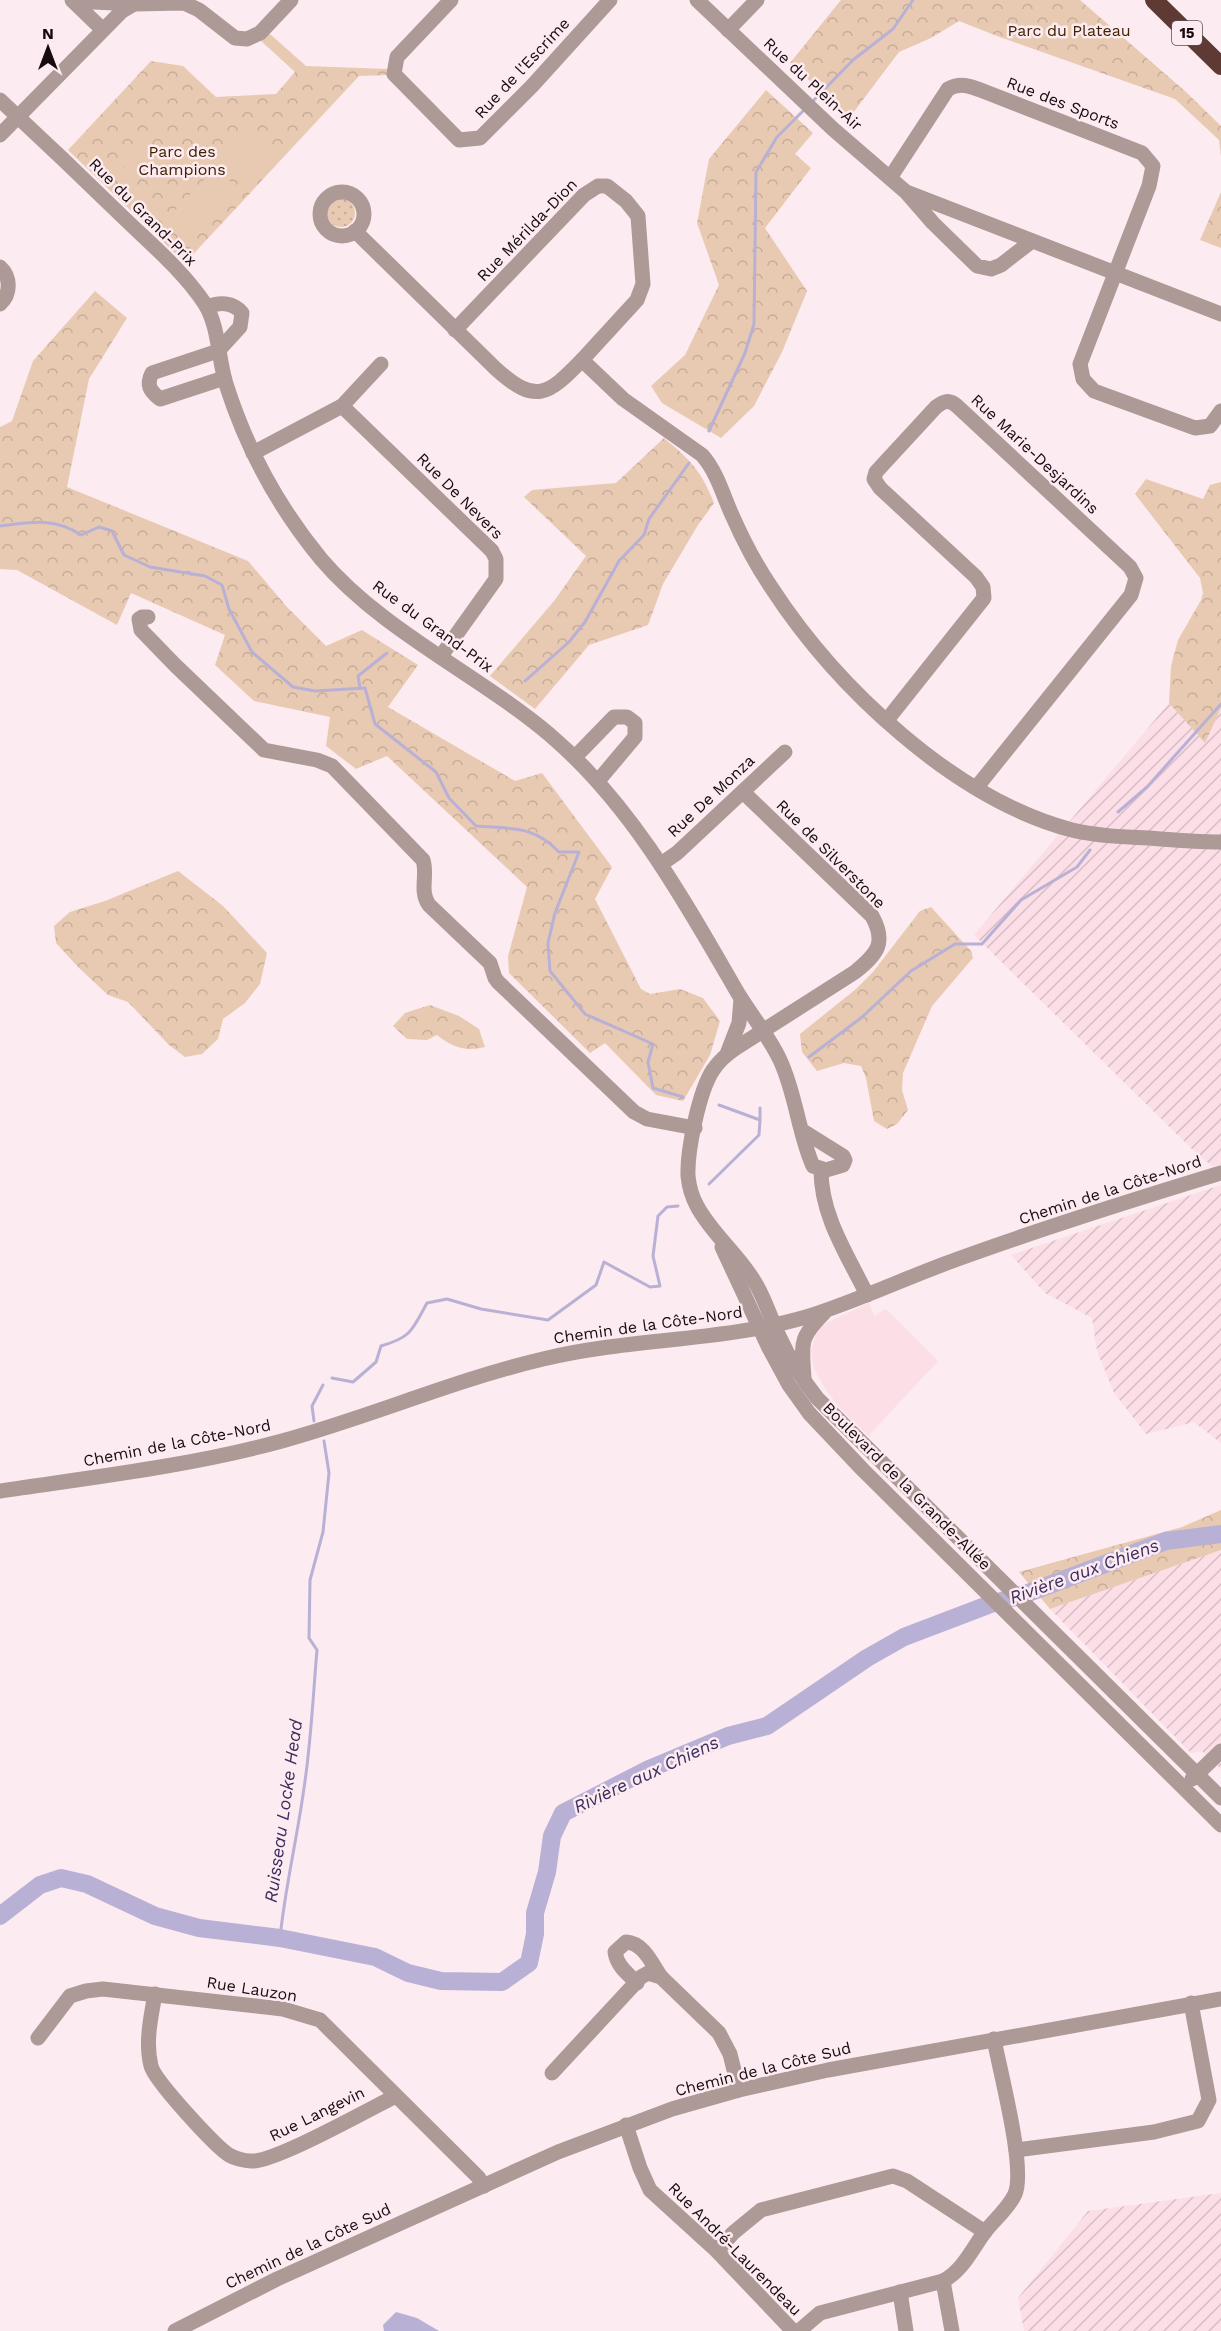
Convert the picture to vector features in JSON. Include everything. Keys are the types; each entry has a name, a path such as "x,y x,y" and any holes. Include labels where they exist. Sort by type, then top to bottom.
{"highway":[{"name":"15","path":"1154,0 1221,66"}],"street":[{"path":"73,1 134,4 184,3 199,9 235,38 247,39 260,33 291,0"},
{"name":"Rue de l'Escrime","path":"451,0 397,57 394,74 459,140 480,138 532,86 610,0"},
{"name":"Rue du Plein-Air","path":"697,0 827,123 906,192 933,223 977,266 991,269 1000,265 1032,241"},
{"path":"728,30 757,0"},
{"path":"73,1 103,30"},
{"path":"0,135 122,11 134,4"},
{"name":"Rue des Sports","path":"890,178 948,89 956,84 967,85 1142,153 1153,166 1149,186 1115,272"},
{"name":"Rue du Grand-Prix","path":"0,100 180,270 207,307 213,323 224,378 253,453 270,485 323,561 387,619 528,717 575,757 598,782 660,864 783,1066 811,1162 815,1168 821,1170"},
{"name":"Rue Mérilda-Dion","path":"455,330 584,195 598,186 608,186 626,201 638,216 643,284 637,300 582,360"},
{"name":"Rue du Plein-Air","path":"906,192 1221,314"},
{"path":"355,231 508,380 527,391 538,392 555,387 582,360 623,399 689,444 707,461 743,539 788,613 825,659 887,720 929,756 976,788 1025,813 1074,830 1110,836 1221,842"},
{"path":"0,267 4,270 9,285 5,299 0,304"},
{"path":"1115,272 1080,364 1083,379 1094,391 1195,428 1210,426 1221,411"},
{"path":"207,307 216,304 231,304 242,313 240,327 219,351 152,372 148,381 151,392 160,399 224,378"},
{"path":"253,453 342,406 381,364"},
{"name":"Rue Marie-Desjardins","path":"887,720 984,598 983,587 976,577 880,488 874,479 876,472 936,407 949,401 1130,567 1136,578 1131,595 976,788"},
{"name":"Rue De Nevers","path":"342,406 492,551 496,559 496,579 441,656"},
{"path":"147,617 139,619 141,630 264,750 317,760 332,766 406,840 423,860 425,873 423,895 429,905 490,963 498,982 634,1112 647,1119 695,1128"},
{"path":"575,757 614,717 627,717 634,723 635,737 598,782"},
{"name":"Rue De Monza","path":"660,864 677,853 784,752"},
{"name":"Rue de Silverstone","path":"743,792 872,916 881,936 866,963 855,972 816,999 761,1031"},
{"path":"727,1054 739,1023 741,999"},
{"name":"Boulevard de la Grande-Allée","path":"761,1031 727,1054 713,1069 707,1082 695,1128 688,1171 690,1188 698,1207 719,1238 745,1264 765,1300 767,1326 789,1385 809,1413 1221,1825"},
{"path":"803,1131 844,1157 845,1163 841,1166 821,1170 823,1194 827,1212 867,1295"},
{"name":"Chemin de la Côte-Nord","path":"0,1491 181,1464 258,1448 335,1426 504,1369 551,1357 590,1349 676,1341 767,1326 827,1310 981,1251 1221,1173"},
{"path":"804,1381 802,1351 804,1337 827,1310"},
{"name":"Boulevard de la Grande-Allée","path":"767,1326 804,1381 829,1411 1221,1798"},
{"path":"998,1603 1016,1596"},
{"path":"1183,1787 1221,1751"},
{"path":"637,1983 618,1965 616,1958 615,1952 626,1942 634,1942 641,1947 661,1977 719,2033 730,2054 739,2090"},
{"path":"552,2073 637,1983 648,1974 661,1977"},
{"name":"Rue Lauzon","path":"38,2038 70,1996 103,1989 283,2009 320,2020 484,2186"},
{"name":"Rue Langevin","path":"155,1994 149,2031 151,2067 160,2082 216,2145 230,2155 252,2162 282,2153 396,2096"},
{"name":"Chemin de la Côte Sud","path":"175,2331 246,2294 558,2152 626,2125 739,2090 847,2066 1221,1999"},
{"path":"1016,2150 1154,2132 1198,2121 1209,2100 1191,2003"},
{"path":"799,2331 820,2313 943,2281 956,2274 1014,2196 1018,2184 1016,2150 994,2039"},
{"name":"Rue André-Laurendeau","path":"626,2125 650,2190 717,2251 793,2331"},
{"path":"717,2251 761,2210 893,2176 907,2181 985,2232"},
{"path":"943,2281 952,2331"},
{"path":"900,2292 906,2331"}],"shaded area":[{"path":"1169,703 1205,742 1221,708 1221,1164 1213,1167 974,935"},
{"path":"1221,1185 1221,1443 1194,1422 1146,1434 1114,1393 1097,1351 1092,1318 1045,1293 1011,1255"},
{"path":"869,1303 874,1316 886,1309 938,1361 870,1434 870,1437 840,1408 826,1390 814,1368 811,1352 815,1336 824,1324"},
{"path":"1221,1550 1221,1769 1202,1751 1191,1753 1050,1609"},
{"path":"1221,2193 1221,2331 1024,2331 1018,2298 1088,2211"},
{"path":"396,2312 417,2318 439,2331 384,2331 383,2325"}],"green space":[{"name":"Parc du Plateau","path":"841,0 1080,0 1186,92 1221,126 1221,156 1219,140 1175,99 959,21 931,38 899,52 850,117 790,63"},
{"name":"Parc des Champions","path":"270,34 306,66 388,69 389,75 359,76 185,263 68,150 151,61 183,66 216,97 276,94 295,72 260,40"},
{"path":"766,90 813,133 795,154 811,168 765,228 807,291 782,352 754,406 721,438 662,403 651,386 685,355 719,285 697,223 709,159"},
{"path":"248,128 273,153 262,164 236,140"},
{"path":"232,143 258,168 246,180 221,155"},
{"path":"143,146 157,159 135,183 121,171"},
{"path":"215,168 241,191 189,244 164,222"},
{"path":"1221,192 1221,248 1200,240"},
{"path":"341,199 351,203 355,213 351,223 341,227 331,223 327,213 331,203"},
{"path":"95,291 127,318 89,379 67,487 248,561 287,607 326,646 362,630 418,665 388,707 515,781 542,773 612,867 595,899 641,989 650,994 680,989 703,998 720,1021 710,1055 683,1101 656,1095 605,1043 590,1053 509,973 508,956 527,887 387,756 356,769 326,746 330,717 254,701 215,665 225,635 131,593 117,625 17,570 0,569 0,427 12,421 33,361"},
{"path":"664,438 694,466 714,503 698,525 663,584 648,625 589,645 535,709 490,676 554,601 586,556 524,497 532,490 616,483"},
{"path":"1146,479 1203,499 1210,485 1221,482 1221,708 1205,743 1169,703 1171,666 1178,640 1201,600 1203,593 1200,578 1135,494"},
{"path":"178,871 223,906 267,953 260,984 245,1003 223,1019 218,1039 202,1054 185,1057 169,1045 128,1002 108,995 79,968 56,943 54,926 70,912 105,901"},
{"path":"931,907 971,951 973,958 932,1006 903,1073 902,1090 908,1110 897,1124 887,1129 874,1121 866,1078 861,1066 844,1063 817,1071 802,1052 800,1034 856,989 873,972 920,911"},
{"path":"430,1005 459,1016 479,1029 485,1047 471,1049 459,1047 437,1035 427,1040 407,1039 393,1026 405,1013"},
{"path":"1221,1510 1221,1550 1050,1609 1019,1572 1182,1527"}],"waterway":[{"path":"812,102 853,60 893,29 913,0"},
{"path":"709,431 745,353 754,324 756,172 777,137 805,109"},
{"path":"525,681 569,642 585,622 619,561 644,535 649,519 689,463"},
{"name":"Ruisseau Locke Head","path":"0,526 32,522 52,523 62,525 81,535 99,527 112,531 124,555 150,567 205,576 222,585 229,609 252,652 293,687 315,691 365,688 375,724 436,772 449,798 476,826 521,830 540,837 559,852 579,852 555,913 548,943 550,971 585,1014 653,1044 648,1062 653,1088 683,1097"},
{"path":"360,688 358,676 387,653"},
{"path":"1118,812 1147,787 1221,704"},
{"path":"809,1057 861,1018 911,971 955,944 982,944 1021,900 1077,867 1090,850"},
{"name":"Ruisseau Locke Head","path":"709,1184 759,1135 760,1120 719,1105"},
{"path":"760,1108 760,1120"},
{"name":"Ruisseau Locke Head","path":"332,1378 353,1382 376,1362 381,1346 405,1336 410,1331 427,1303 447,1299 481,1309 548,1320 596,1285 604,1262 650,1287 660,1286 653,1256 658,1216 667,1207 678,1206"},
{"name":"Ruisseau Locke Head","path":"314,1421 312,1406 323,1385"},
{"name":"Ruisseau Locke Head","path":"280,1938 310,1737 317,1650 309,1638 310,1580 323,1532 329,1473 324,1441"},
{"name":"Rivière aux Chiens","path":"0,1916 40,1885 61,1878 87,1884 155,1916 199,1928 280,1938 375,1957 408,1973 441,1981 502,1982 529,1963 535,1934 535,1913 547,1872 552,1836 563,1813 649,1769 728,1736 767,1726 867,1658 904,1637 1166,1541 1221,1534"}]}
